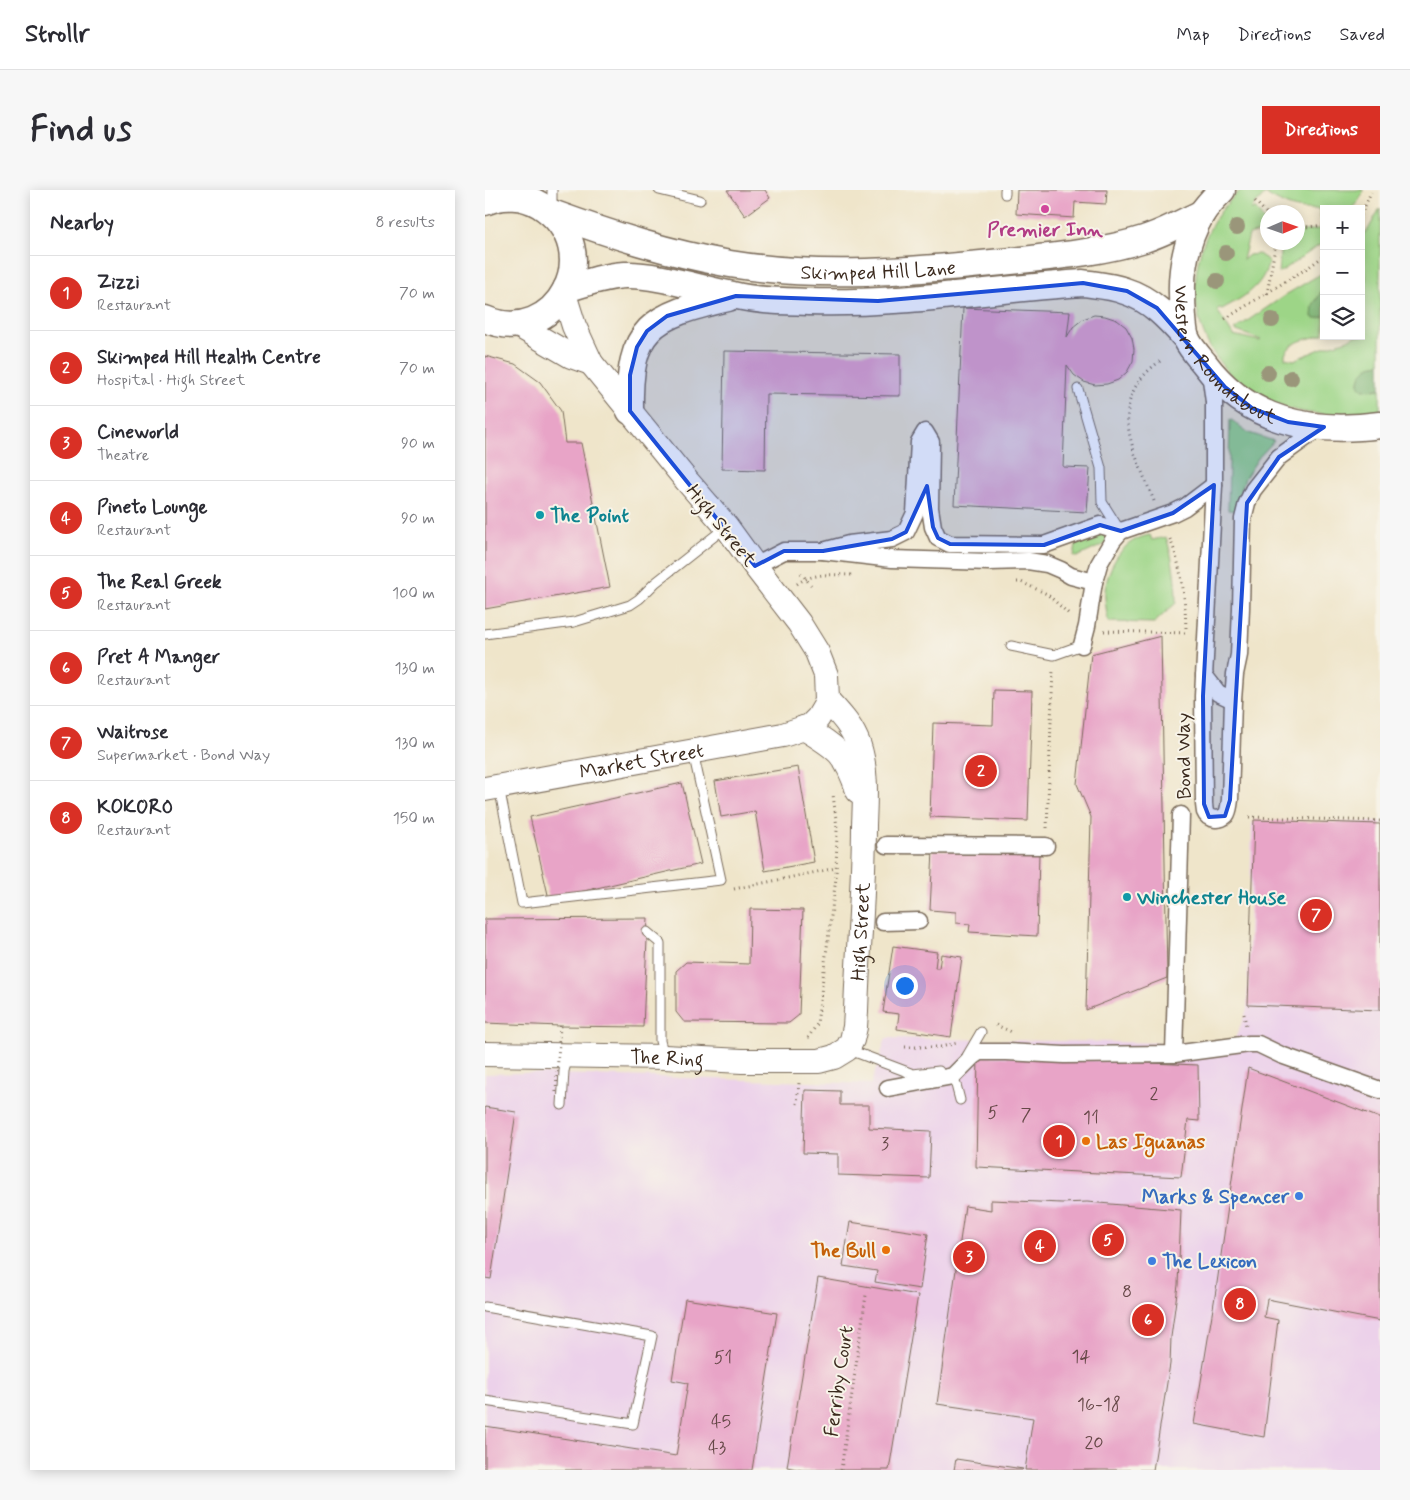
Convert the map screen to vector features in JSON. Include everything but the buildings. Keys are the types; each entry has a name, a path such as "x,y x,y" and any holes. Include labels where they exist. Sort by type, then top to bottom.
{"main road":[{"name":"Western Roundabout","path":"1222,190 1202,213 1192,234 1183,267 1182,304 1186,338 1210,371 1225,387 1252,408 1271,417 1288,422 1324,427 1380,425"},
{"path":"485,319 499,324 516,324 541,316 557,304 565,292 573,262 569,237 552,202 535,202 525,198 491,197"},
{"name":"Skimped Hill Lane","path":"552,202 624,239 661,249 715,261 773,269 826,272 906,271 948,268 1091,250 1145,239 1202,213"},
{"name":"Skimped Hill Lane","path":"565,292 592,281 610,277 642,276 736,296 789,301 848,302 955,296 1083,283 1127,291 1142,299 1157,308 1186,338"},
{"path":"631,411 630,376 634,355 647,331 655,323 667,316 693,306 736,296"}],"street":[{"name":"High Street","path":"565,292 574,326 591,363 726,526 799,623 817,652 826,675 827,700 846,719 859,745 865,773 864,864 855,1019 851,1040 847,1049"},
{"name":"High Street","path":"516,324 571,356 591,363"},
{"name":"Bond Way","path":"1210,371 1214,402 1214,485 1204,675 1204,804 1205,812 1214,819 1223,817 1229,810 1233,700 1239,655 1243,519 1247,503 1253,490 1279,457 1324,427"},
{"path":"823,551 849,544 892,539 906,532 915,513 919,442 925,432 931,442 930,508 933,527 938,538 950,544 1044,545 1100,525 1121,531"},
{"path":"1081,645 1087,626 1099,564 1113,540 1121,531 1173,513 1214,485"},
{"path":"755,566 784,551 823,551 892,559 989,562 1028,561 1047,564 1071,576 1094,582"},
{"path":"1204,675 1218,693 1233,700"},
{"path":"800,729 810,726 818,718 827,700"},
{"name":"High Street","path":"800,729 833,746 840,753 851,770 865,813"},
{"name":"Market Street","path":"492,788 783,735 800,729"},
{"path":"1174,1054 1181,815"},
{"path":"886,845 1046,846"},
{"path":"883,922 919,920"},
{"path":"888,1088 951,1073 979,1052 1064,1055 1174,1054 1258,1044 1281,1055 1380,1090"},
{"name":"The Ring","path":"485,1054 664,1057 735,1061 812,1061 827,1059 847,1049"}],"lane":[{"path":"659,190 700,200"},
{"path":"1077,389 1101,468 1102,502 1121,531"},
{"path":"485,634 574,622 630,605 726,526"},
{"path":"1011,646 1054,655 1081,645"},
{"path":"492,788 522,903 721,880 693,751"},
{"path":"647,932 660,943 660,1041 664,1057"},
{"path":"847,1049 913,1074 951,1073 968,1055 981,1032"},
{"path":"562,1105 568,1056"},
{"path":"951,1073 960,1100"},
{"path":"485,1307 652,1336 633,1424 485,1401"}],"path":[{"path":"1365,206 1371,192"},
{"path":"1255,201 1260,206"},
{"path":"1305,227 1320,226"},
{"path":"1267,294 1275,250"},
{"path":"1225,319 1320,259"},
{"path":"1154,501 1131,443 1127,429 1127,414 1132,393 1139,382 1153,366 1163,359"},
{"path":"1098,631 1186,633 1183,586 1178,558 1170,539"},
{"path":"801,572 811,585"},
{"path":"1011,582 1021,582 1047,594 1071,616"},
{"path":"1046,846 1053,670"},
{"path":"807,1039 817,1024 836,868 837,828 833,790"},
{"path":"1249,816 1380,821"},
{"path":"721,880 723,891 836,868"},
{"path":"556,1092 560,1026"},
{"path":"905,1047 941,1047 958,1042"},
{"path":"797,1104 800,1078"},
{"name":"Ferriby Court","path":"841,1470 866,1295"}],"highlighted area":[{"path":"1083,283 1127,291 1157,308 1225,387 1252,408 1288,422 1324,427 1279,457 1247,503 1230,800 1225,816 1209,817 1204,804 1203,696 1214,485 1173,513 1121,531 1100,525 1044,545 950,544 938,538 933,527 927,486 906,532 892,539 823,551 784,551 755,566 630,411 630,375 637,347 647,331 667,316 736,296 878,301"}],"shaded area":[{"path":"1380,822 1380,1470 485,1470 485,1074 526,1073 871,1084 886,1038 1233,1044 1247,1009 1252,823"}],"green space":[{"path":"1241,190 1363,190 1354,205 1320,205 1320,215 1319,209 1305,209 1305,205 1288,205 1265,194 1252,208 1252,211 1255,208 1260,216 1260,233 1249,235 1243,260 1249,255 1259,254 1269,261 1266,270 1257,284 1245,295 1230,305 1217,310 1233,335 1260,341 1234,330 1320,274 1320,335 1302,340 1293,345 1285,354 1285,358 1294,360 1348,340 1365,340 1365,232 1380,208 1380,363 1372,366 1362,374 1359,386 1374,390 1380,389 1380,413 1330,415 1314,414 1282,407 1251,393 1234,378 1216,357 1204,334 1197,309 1196,283 1199,257 1208,232 1222,210"},
{"path":"1320,229 1320,245 1278,273 1280,250 1305,250 1305,231"},
{"path":"1320,294 1319,318 1312,317 1313,305"},
{"path":"1380,363 1380,389 1363,390 1359,386 1360,377 1365,370"},
{"path":"1230,419 1249,433 1274,441 1259,457 1245,478 1235,511 1228,510"},
{"path":"1107,533 1110,537 1105,544 1077,557 1074,556 1077,539"},
{"path":"1150,535 1152,540 1166,537 1174,570 1176,603 1154,623 1108,622 1105,590 1114,562 1125,547 1140,537"}],"place":[{"name":"Premier Inn","path":"1045,209"},
{"name":"The Point","path":"540,515"},
{"name":"Skimped Hill Health Centre","path":"981,771"},
{"name":"Winchester House","path":"1127,897"},
{"name":"Waitrose","path":"1316,915"},
{"name":"Zizzi","path":"1059,1141"},
{"name":"Las Iguanas","path":"1086,1141"},
{"name":"Marks & Spencer","path":"1299,1196"},
{"name":"The Real Greek","path":"1108,1240"},
{"name":"Pineto Lounge","path":"1040,1246"},
{"name":"The Bull","path":"886,1250"},
{"name":"Cineworld","path":"969,1257"},
{"name":"The Lexicon","path":"1152,1261"},
{"name":"KOKORO","path":"1240,1304"},
{"name":"Pret A Manger","path":"1148,1320"}]}
